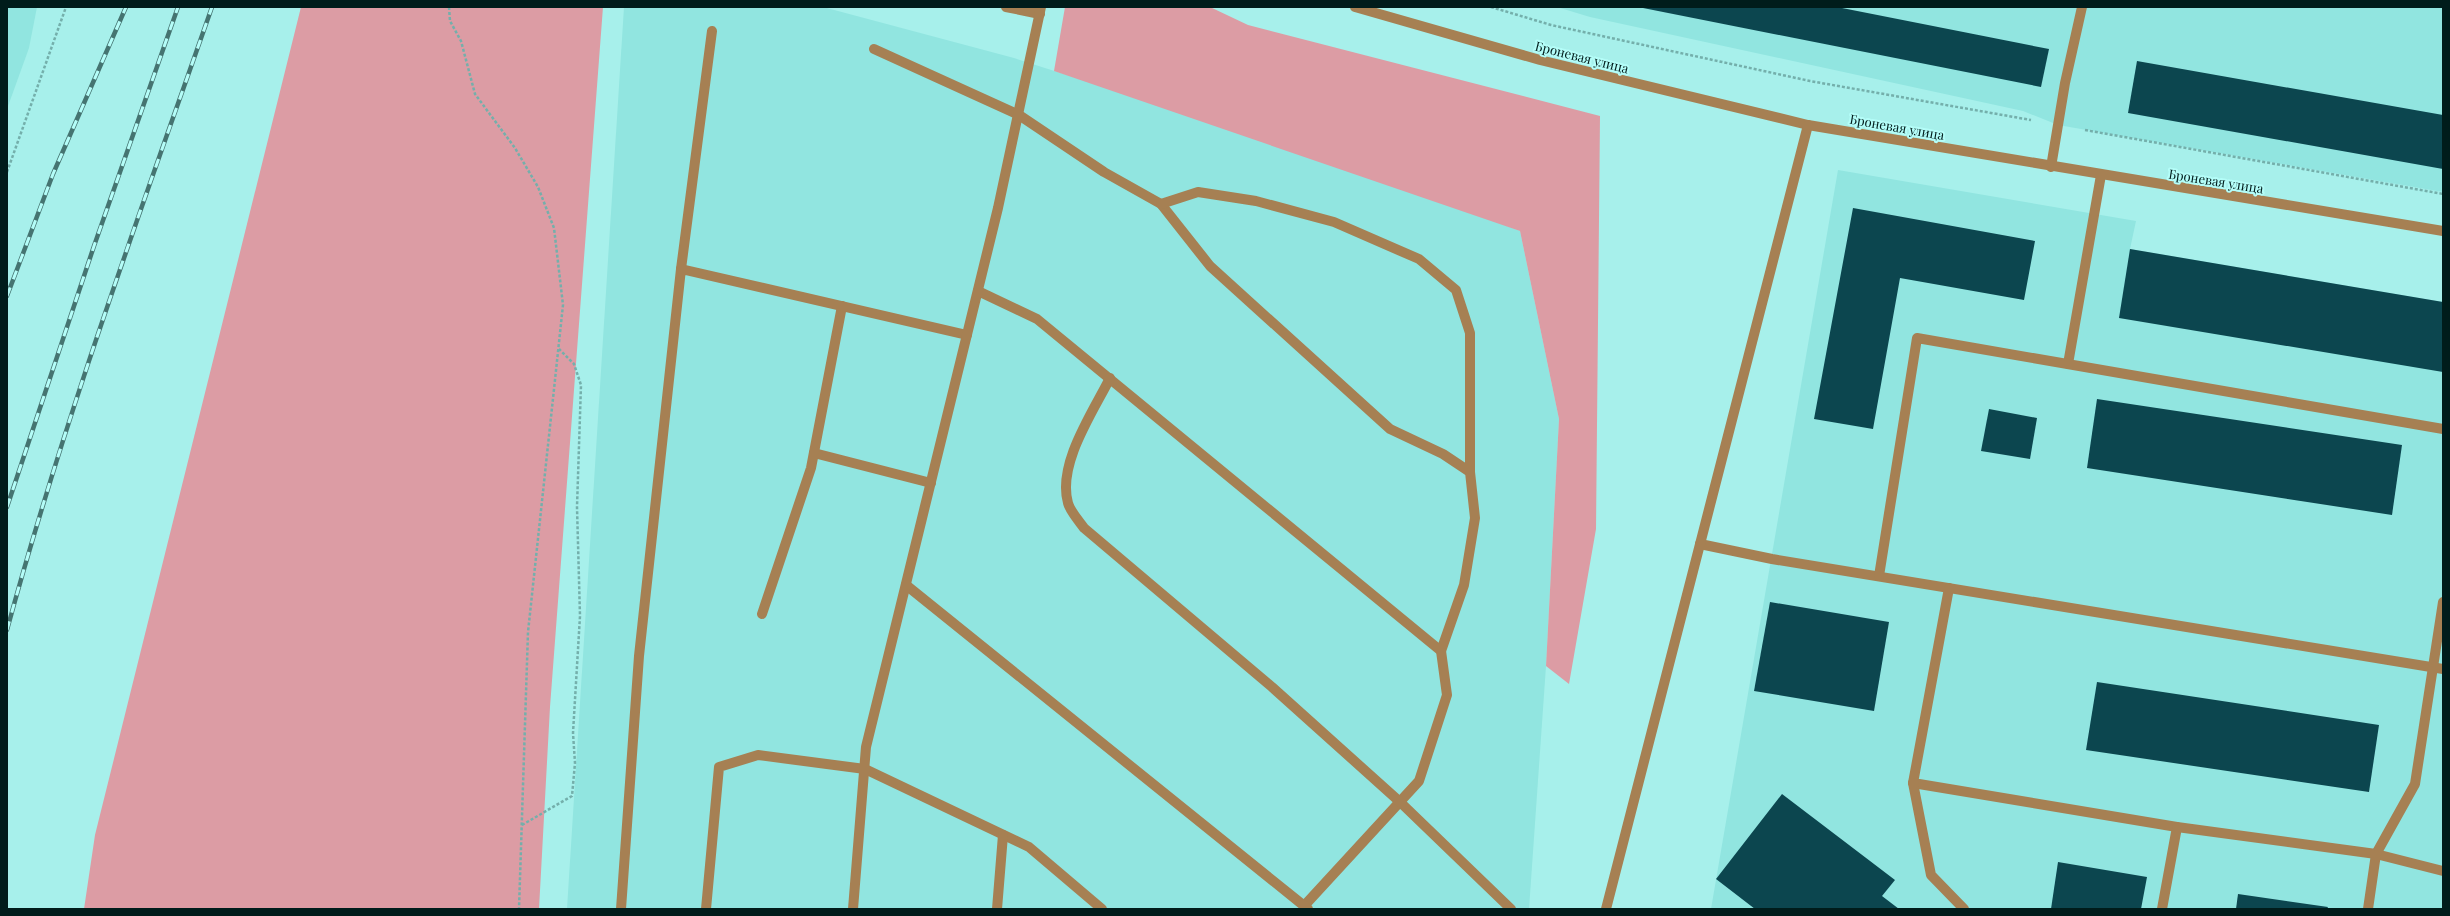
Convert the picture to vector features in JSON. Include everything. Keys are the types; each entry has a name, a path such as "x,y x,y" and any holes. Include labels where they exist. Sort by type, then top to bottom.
{"street":[{"path":"853,909 866,747 978,291 1019,115 1040,11 1006,7"},
{"name":"Броневая улица","path":"1355,7 1540,60 1808,125 2443,232"},
{"path":"2051,167 2082,7"},
{"path":"621,909 639,656 682,269 712,31"},
{"path":"874,49 1019,115 1104,172 1161,204 1210,266 1390,429 1444,454 1470,472"},
{"path":"1606,909 1808,125"},
{"path":"2068,364 2101,175"},
{"path":"906,585 1306,907 1419,781 1448,695 1441,652 1464,585 1474,518 1470,472 1470,333 1456,290 1419,259 1334,222 1256,201 1198,192 1161,204"},
{"path":"682,269 967,335"},
{"path":"978,291 1037,319 1441,652"},
{"path":"762,614 814,453 842,306"},
{"path":"1880,576 1917,338 2443,429"},
{"path":"1110,378 1081,435 1065,474 1068,504 1084,528 1272,687 1400,802 1511,909"},
{"path":"814,453 931,483"},
{"path":"1700,544 1772,559 2438,668"},
{"path":"1949,588 1913,783 1931,875 1964,909"},
{"path":"2368,909 2376,854 2415,784 2438,668 2443,602"},
{"path":"706,909 719,767 758,755 865,770 1029,847 1102,909"},
{"path":"1913,783 2177,828 2376,854 2443,871"},
{"path":"2162,909 2177,828"},
{"path":"997,909 1003,835"}],"path":[{"path":"7,172 66,7"},
{"path":"449,7 450,21 461,41 475,94 519,155 538,187 554,228 563,305 528,632 519,909"},
{"path":"1491,7 1551,25 1810,81 2443,194"},
{"path":"522,825 572,796 575,764 573,734 580,616 577,507 581,385 574,364 558,348"}],"shaded area":[{"path":"7,7 37,7 29,48 7,109"},
{"path":"301,7 603,7 550,707 539,909 84,909 95,835"},
{"path":"624,7 823,7 1014,58 1367,171 1520,231 1559,419 1546,666 1529,909 567,909"},
{"path":"1065,7 1210,7 1248,25 1600,116 1596,529 1569,684 1546,666 1559,419 1520,231 1054,71"},
{"path":"1557,7 2443,7 2443,192 2058,125 2023,111 1590,17"},
{"path":"1838,170 2136,221 2130,249 2443,302 2443,909 1711,909"}],"building":[{"path":"1837,7 2049,49 2041,87 1643,8"},
{"path":"2137,61 2443,115 2443,169 2128,113"},
{"path":"1853,208 2035,241 2024,300 1900,278 1873,429 1814,419"},
{"path":"2130,249 2443,302 2443,372 2119,318"},
{"path":"2097,399 2402,445 2392,515 2087,468"},
{"path":"1989,409 2037,418 2030,459 1981,451"},
{"path":"1770,602 1889,622 1874,711 1754,691"},
{"path":"2097,682 2379,725 2369,792 2086,750"},
{"path":"1782,794 1895,880 1882,896 1899,909 1755,909 1716,879"},
{"path":"2058,862 2147,877 2141,909 2051,909"},
{"path":"2238,894 2328,907 2327,909 2236,909"}],"railway":[{"path":"7,296 53,174 126,7"},
{"path":"7,507 94,246 178,7"},
{"path":"7,630 29,551 78,394 212,7"}]}
